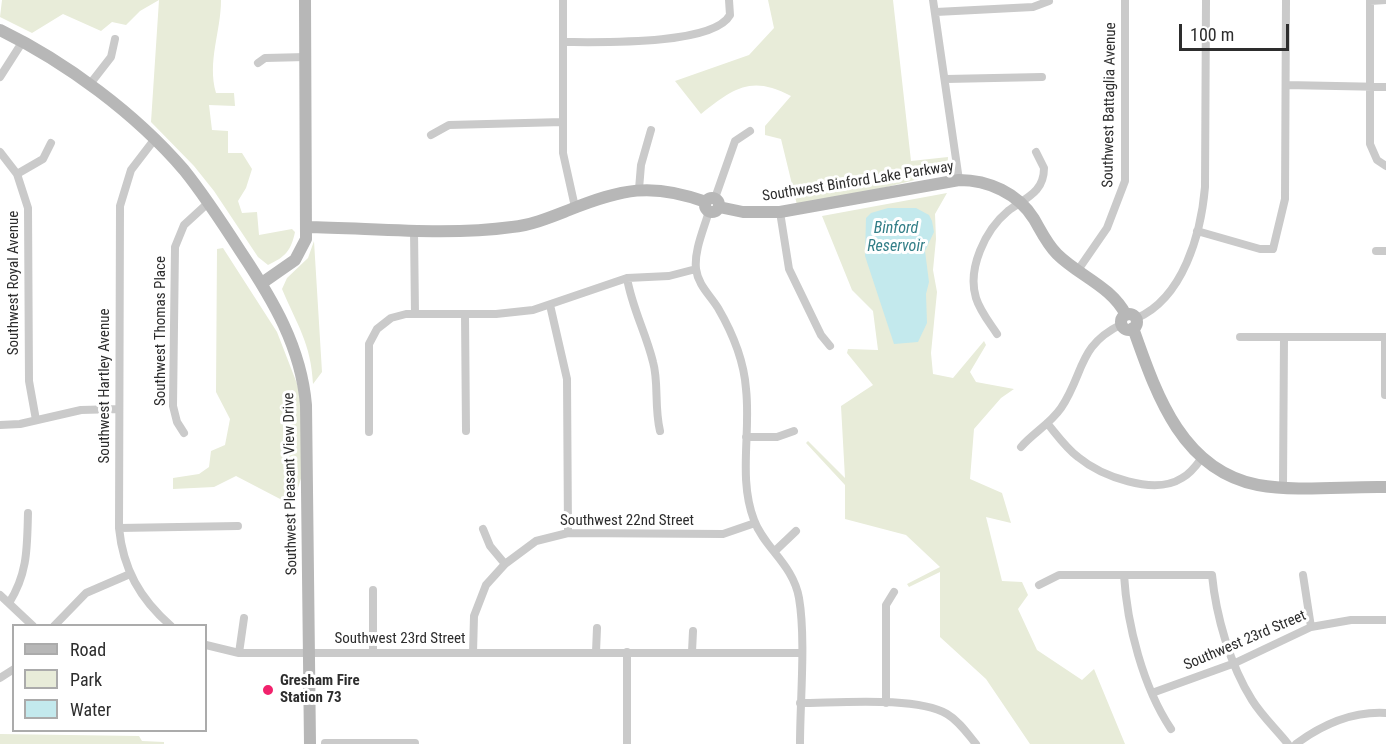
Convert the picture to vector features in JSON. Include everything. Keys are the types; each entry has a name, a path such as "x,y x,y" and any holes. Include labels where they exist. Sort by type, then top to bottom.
{"street":[{"path":"262,283 295,260 304,245 306,230 305,0"},
{"path":"563,0 564,165 575,207"},
{"path":"563,42 633,42 677,37 724,23 730,15 729,0"},
{"path":"933,0 946,78 958,180"},
{"name":"Southwest Battaglia Avenue","path":"1078,270 1107,228 1125,181 1125,0"},
{"path":"1021,447 1032,434 1047,423 1065,400 1091,346 1103,335 1152,311 1172,288 1184,268 1197,231 1205,188 1206,0"},
{"path":"1197,231 1260,249 1273,249 1285,199 1286,0"},
{"path":"1386,0 1370,0 1369,87 1370,144 1377,160 1386,166"},
{"path":"936,12 1033,7 1049,1"},
{"name":"Southwest Pleasant View Drive","path":"0,30 23,41 90,84 154,140 183,169 262,283 288,332 305,394 310,744"},
{"path":"90,84 111,57 115,39"},
{"path":"0,77 23,41"},
{"path":"258,63 265,58 306,57"},
{"path":"946,78 1042,77"},
{"path":"1286,86 1386,87"},
{"path":"431,135 449,125 563,122"},
{"path":"639,189 641,165 651,130"},
{"path":"750,131 735,141 696,255 696,269 704,289 729,331 743,372 747,390 746,484 755,523 775,551 797,590 800,611 800,744"},
{"name":"Southwest Hartley Avenue","path":"154,140 131,170 120,206 119,528 122,550 130,574 144,598 169,624"},
{"path":"17,174 43,159 51,143"},
{"name":"Southwest Royal Avenue","path":"0,153 17,174 26,195 29,214 28,381 36,420"},
{"path":"997,334 976,301 975,278 982,246 987,236 1008,212 1031,198 1042,180 1044,168 1036,153"},
{"name":"Southwest Binford Lake Parkway","path":"306,230 511,228 534,223 609,194 639,189 666,190 743,212 780,212 958,180 993,186 1021,204 1052,249 1113,296 1130,321 1173,424 1183,440 1202,459 1233,478 1257,485 1386,487"},
{"name":"Southwest Thomas Place","path":"184,433 177,422 173,406 172,262 178,235 184,225 208,203"},
{"path":"780,212 789,269 821,335 830,346"},
{"path":"414,230 415,314"},
{"path":"1376,251 1386,251"},
{"path":"369,432 369,344 384,323 399,315 512,313 550,305 627,278 669,276 696,269"},
{"path":"627,278 633,306 654,363 655,410 660,431"},
{"path":"550,305 567,379 568,533"},
{"path":"465,314 466,431"},
{"path":"1240,337 1386,337 1385,395"},
{"path":"1283,486 1284,337"},
{"path":"0,425 81,410 118,409"},
{"path":"1047,423 1071,451 1088,465 1129,481 1173,483 1192,470 1202,459"},
{"path":"746,437 777,437 794,431"},
{"path":"9,603 21,581 27,563 28,513"},
{"name":"Southwest 22nd Street","path":"472,653 474,616 486,585 505,564 536,541 568,533 723,534 755,523"},
{"path":"119,528 238,526"},
{"path":"483,529 490,546 505,564"},
{"path":"775,551 796,531"},
{"path":"56,624 91,590 130,574"},
{"path":"1039,585 1059,575 1212,575 1218,611 1235,663 1251,698 1288,744"},
{"path":"1124,575 1129,620 1158,709 1171,729"},
{"path":"1303,575 1311,627"},
{"path":"373,590 373,652"},
{"path":"886,703 886,605 894,592"},
{"path":"0,595 31,624"},
{"path":"239,653 244,618"},
{"name":"Southwest 23rd Street","path":"1152,693 1235,663 1311,627 1351,620 1386,620"},
{"path":"596,652 597,628"},
{"path":"692,652 693,631"},
{"name":"Southwest 23rd Street","path":"207,645 239,653 800,653"},
{"path":"627,652 627,744"},
{"path":"800,703 886,703 927,707 945,713 963,727 976,744"},
{"path":"1296,744 1331,722 1365,713 1386,712"},
{"path":"325,743 415,743"}],"green space":[{"path":"2,0 159,0 140,11 126,25 112,22 101,31 63,14 32,33 0,17"},
{"path":"159,0 221,0 213,69 214,81 216,93 234,93 235,106 209,105 212,130 228,131 228,153 242,153 252,169 246,188 238,201 242,213 257,212 259,235 292,229 295,232 286,253 268,265 258,257 214,191 194,166 151,122"},
{"path":"768,0 893,0 911,161 948,157 947,172 798,209 781,139 765,135 765,126 791,96 765,86 743,87 723,97 701,114 675,81 749,55 774,28"},
{"path":"947,193 935,214 936,239 933,270 937,292 931,353 933,374 953,378 984,341 986,345 970,372 976,382 1014,389 1001,398 974,429 970,479 1002,493 1011,523 986,517 1002,581 1022,582 1028,595 1018,609 1037,650 1082,680 1094,669 1125,744 1030,744 986,679 940,637 940,572 909,587 907,584 940,567 906,535 845,519 845,485 806,443 808,441 845,478 841,406 873,385 847,353 848,349 878,350 873,311 852,290 822,216"},
{"path":"314,241 322,372 313,384 306,345 282,289 287,278 308,258"},
{"path":"223,248 277,332 301,394 304,469 297,491 282,500 236,476 214,487 173,489 173,478 199,474 209,467 211,451 225,445 230,419 216,392 217,249"},
{"path":"0,734 139,736 142,741 164,742 164,744 0,744"}],"water":[{"name":"Binford Reservoir","path":"888,208 916,208 929,215 932,221 934,232 925,251 929,282 926,294 927,323 918,342 894,344 865,256 866,218 871,213"}],"place":[{"name":"Gresham Fire Station 73","path":"268,690"}]}
